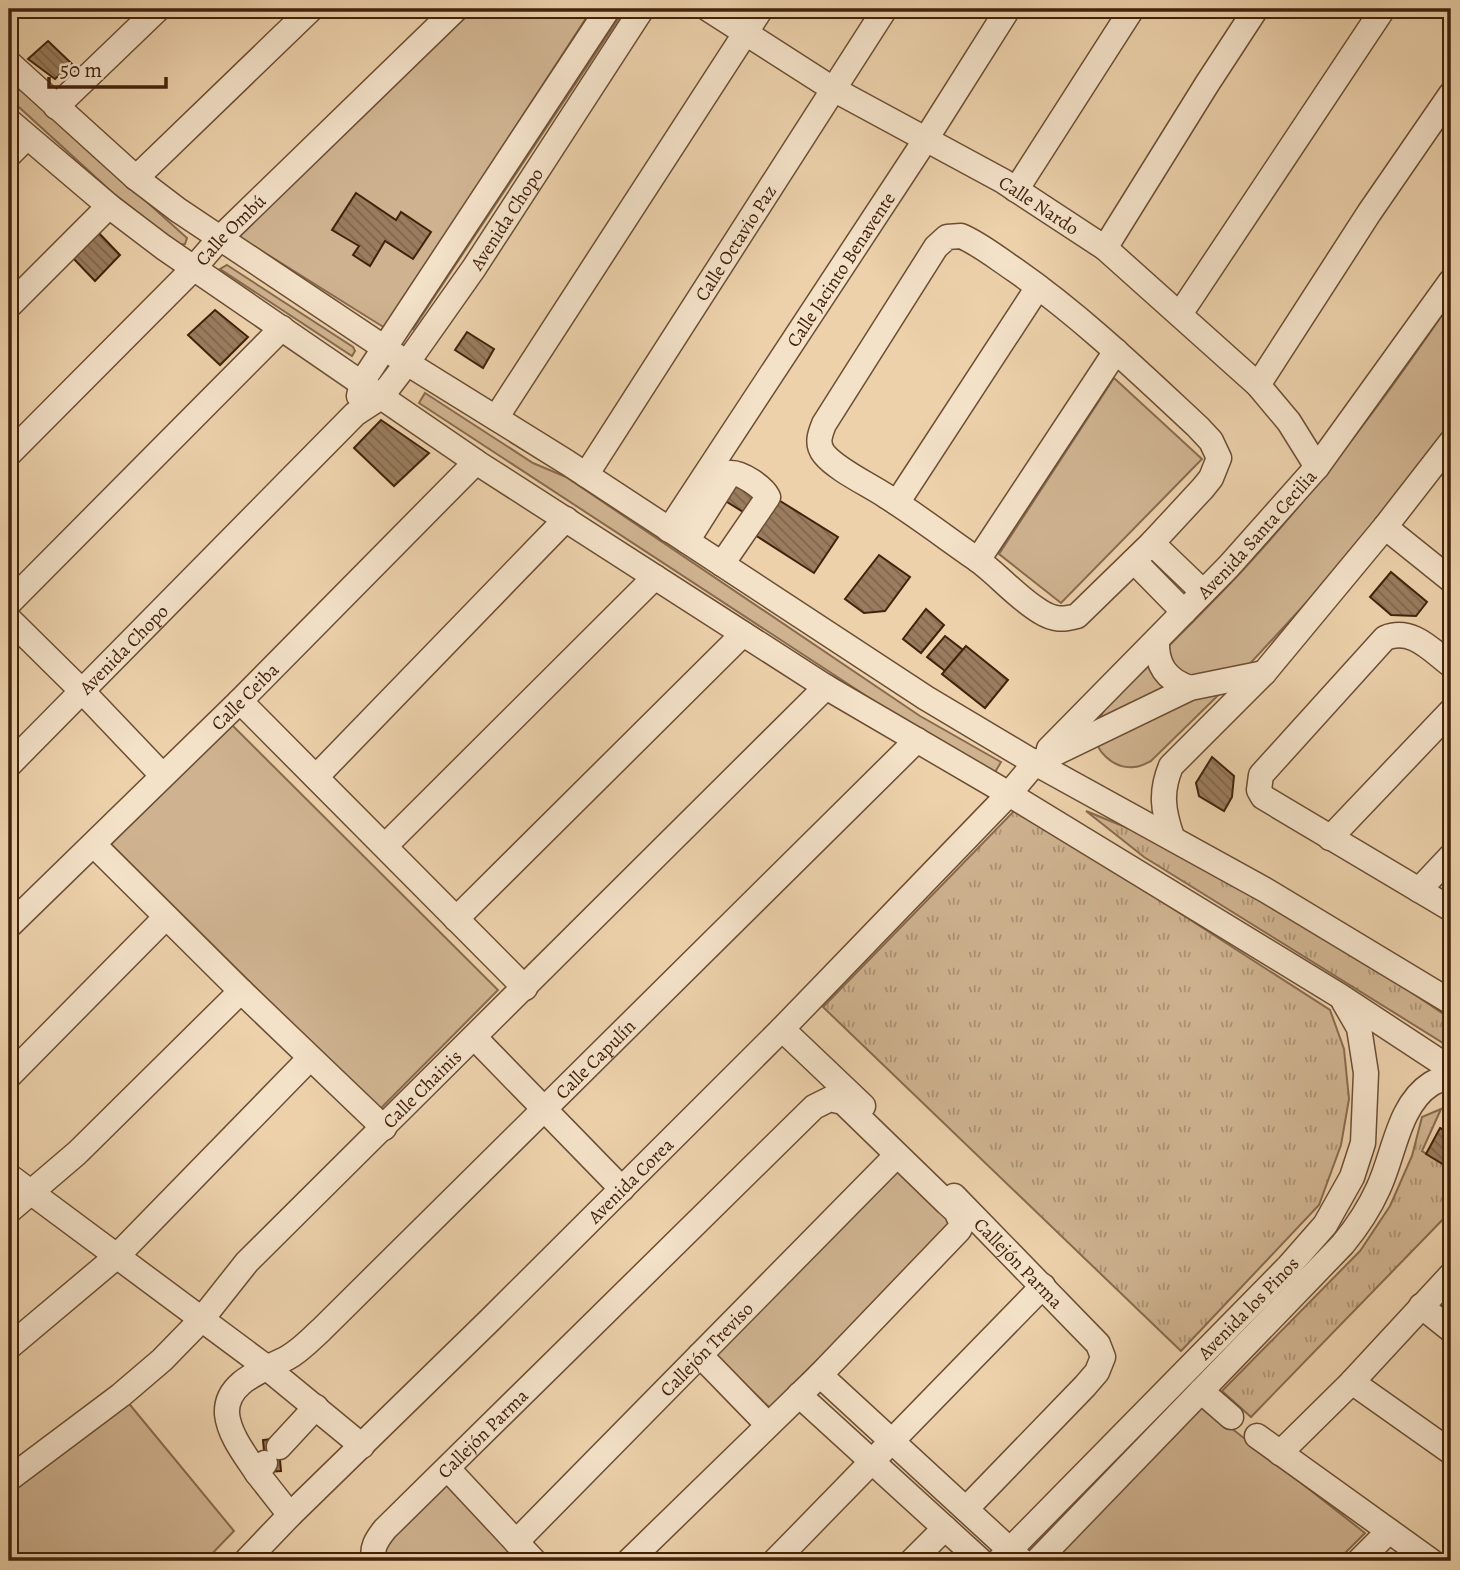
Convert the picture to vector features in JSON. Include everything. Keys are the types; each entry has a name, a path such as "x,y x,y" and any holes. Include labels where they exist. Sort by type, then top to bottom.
{"street":[{"path":"56,107 158,9"},
{"path":"136,178 311,9"},
{"name":"Calle Ombú","path":"9,454 194,268 219,239 456,9"},
{"name":"Avenida Chopo","path":"372,390 384,348 608,9"},
{"name":"Avenida Chopo","path":"9,765 355,414 372,390 407,363 474,268 642,9"},
{"name":"Calle Nardo","path":"708,9 833,89 1016,190 1105,248 1258,385 1289,422 1317,467"},
{"path":"496,418 761,9"},
{"name":"Calle Octavio Paz","path":"586,475 885,9"},
{"name":"Calle Jacinto Benavente","path":"678,536 1008,9"},
{"path":"1016,190 1132,9"},
{"path":"1105,248 1256,9"},
{"path":"1180,314 1383,9"},
{"path":"9,63 136,178 219,239 407,363 586,475 926,698 1035,763 1279,898 1451,1002"},
{"path":"1258,385 1369,213 1451,94"},
{"path":"9,155 18,129 109,206 194,268 476,462 826,687 1009,794 1340,996 1451,1069"},
{"path":"9,306 109,206"},
{"path":"961,236 973,241 1038,287 1116,351 1211,441 1219,457 1211,478 1152,543 1077,616 1065,620 1052,618 1039,611 978,560 824,455 819,447 819,436 824,424 936,247 947,237 961,236"},
{"name":"Avenida Santa Cecilia","path":"1009,794 1035,763 1203,592 1317,467 1451,281"},
{"path":"897,503 1038,287"},
{"path":"9,603 282,328"},
{"path":"978,560 1116,351"},
{"path":"1172,837 1163,811 1162,797 1171,766 1264,673 1451,444"},
{"name":"Calle Ceiba","path":"9,926 240,701 476,462"},
{"path":"678,536 730,473 736,472 763,490 768,497 722,564"},
{"path":"316,777 566,519"},
{"path":"1385,527 1451,580"},
{"path":"1152,543 1203,592"},
{"path":"1133,561 1184,612"},
{"path":"385,846 654,577"},
{"path":"9,619 162,775"},
{"path":"456,919 743,634"},
{"path":"1451,665 1413,637 1399,634 1385,639 1261,775 1259,782 1263,797 1451,909"},
{"path":"1157,640 1156,653 1167,676 1177,684 1190,688"},
{"path":"1035,763 1190,688 1264,673"},
{"name":"Calle Chainis","path":"9,1479 121,1395 162,1360 201,1320 247,1262 826,687"},
{"path":"240,701 525,988"},
{"path":"1330,838 1451,711"},
{"name":"Calle Capulín","path":"267,1461 236,1437 227,1413 229,1404 241,1384 266,1367 286,1358 321,1330 917,740"},
{"name":"Avenida Corea","path":"246,1561 290,1514 362,1446 782,1029 1009,794"},
{"path":"94,845 384,1128"},
{"path":"1419,890 1451,856"},
{"path":"9,1076 166,917"},
{"path":"9,1211 132,1100 241,991"},
{"name":"Avenida los Pinos","path":"1025,1559 1325,1225 1352,1177 1363,1143 1366,1073 1359,1028 1340,996"},
{"name":"Callejón Parma","path":"782,1029 905,1147 1043,1286 1098,1344 1103,1357 1097,1372 1085,1386 966,1509"},
{"path":"475,1038 622,1189"},
{"path":"9,1347 116,1257 310,1058"},
{"name":"Avenida los Pinos","path":"1025,1559 1201,1391 1343,1244 1362,1221 1379,1188 1401,1125 1416,1098 1432,1083 1451,1076"},
{"name":"Callejón Parma","path":"375,1561 374,1545 379,1537 814,1107 830,1099 843,1102 897,1155"},
{"path":"629,1561 820,1375 959,1230 961,1220 956,1211 897,1155"},
{"name":"Callejón Treviso","path":"516,1542 897,1155"},
{"path":"9,1176 266,1367 362,1446"},
{"path":"1352,1177 1379,1188"},
{"path":"1280,1453 1352,1382 1451,1275"},
{"path":"775,1561 1043,1286"},
{"path":"1421,1306 1451,1330"},
{"path":"699,1355 768,1425"},
{"path":"820,1375 966,1509 1025,1559"},
{"path":"1352,1382 1451,1452"},
{"path":"1201,1391 1231,1417"},
{"path":"799,1395 981,1561"},
{"path":"290,1514 267,1461 316,1407"},
{"path":"1258,1436 1431,1561"},
{"path":"448,1469 534,1561"},
{"path":"912,1561 945,1528"},
{"path":"1359,1561 1389,1531"}],"green space":[{"path":"468,9 592,9 385,328 233,233"},
{"path":"612,9 625,9 413,329 407,325"},
{"path":"9,78 187,238 185,244 179,245 113,193 9,98"},
{"path":"227,265 353,347 355,351 352,356 220,269"},
{"path":"1451,302 1451,424 1392,503 1318,590 1245,669 1151,761 1140,766 1126,767 1112,761 1100,751 1095,736 1095,728 1106,708 1217,598 1306,498 1405,369"},
{"path":"1114,378 1202,459 1061,603 999,554"},
{"path":"425,393 533,463 566,477 920,716 1001,762 994,774 903,720 419,403"},
{"path":"232,725 498,990 379,1110 111,844"},
{"path":"1017,808 1330,1010 1344,1049 1349,1099 1341,1145 1319,1205 1181,1351 823,1007"},
{"path":"1086,811 1157,840 1384,974 1451,1019 1451,1048 1144,857"},
{"path":"1441,1109 1422,1151 1451,1169 1451,1211 1251,1417 1222,1391 1360,1251 1390,1206 1412,1156 1422,1117"},
{"path":"896,1167 953,1222 770,1408 713,1353"},
{"path":"126,1400 234,1531 205,1561 9,1561 9,1494"},
{"path":"1203,1406 1365,1533 1337,1561 1052,1561"},
{"path":"444,1482 518,1561 392,1561 380,1548"}],"building":[{"path":"48,41 72,64 55,79 28,59"},
{"path":"356,193 396,220 401,212 431,232 413,259 385,241 370,266 353,255 359,246 332,230"},
{"path":"95,229 120,255 95,281 71,256"},
{"path":"215,310 248,337 220,365 188,335"},
{"path":"467,332 494,349 483,368 455,350"},
{"path":"381,420 429,453 394,486 354,448"},
{"path":"730,479 759,496 748,515 719,497"},
{"path":"777,499 838,537 814,573 755,535"},
{"path":"879,555 910,577 885,611 864,613 845,599"},
{"path":"1391,572 1427,602 1416,616 1391,615 1370,597"},
{"path":"926,609 944,625 921,653 903,639"},
{"path":"945,636 963,650 945,671 927,657"},
{"path":"966,646 1008,680 985,708 942,674"},
{"path":"1212,757 1234,776 1232,797 1224,811 1199,796 1196,783"},
{"path":"1440,1128 1451,1134 1451,1169 1426,1154"},
{"path":"278,1438 281,1471 266,1472 263,1440"}]}
